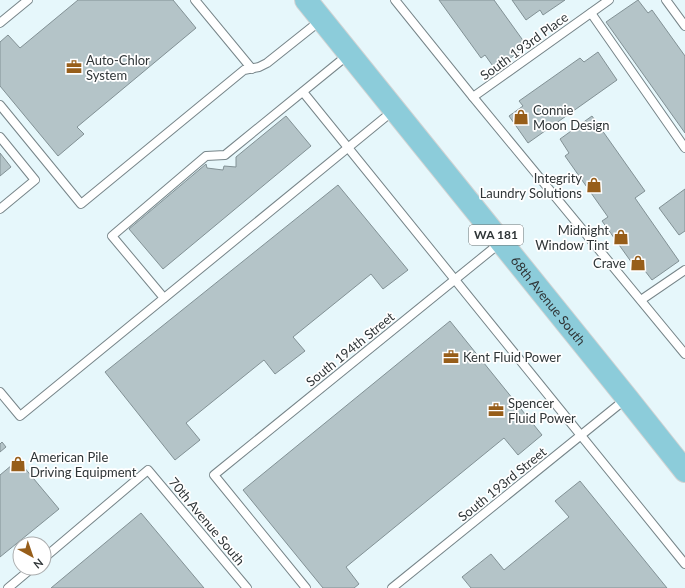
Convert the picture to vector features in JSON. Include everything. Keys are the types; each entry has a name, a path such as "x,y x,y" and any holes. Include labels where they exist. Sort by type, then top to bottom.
{"main road":[{"name":"68th Avenue South","path":"306,0 628,398 685,471"}],"lane":[{"path":"0,23 28,0"},
{"path":"195,0 252,68"},
{"path":"395,0 685,354"},
{"name":"South 193rd Place","path":"473,97 609,0"},
{"path":"666,0 685,26"},
{"path":"591,13 685,148"},
{"path":"0,105 81,204 244,70 259,67 267,63 321,19"},
{"path":"164,298 112,236 206,156 225,155 349,54"},
{"path":"303,92 685,564"},
{"path":"0,392 20,416 394,110"},
{"path":"0,137 35,180 0,209"},
{"name":"South 194th Street","path":"306,588 214,475 501,242"},
{"path":"641,300 685,270"},
{"name":"South 193rd Street","path":"392,588 628,398"},
{"name":"70th Avenue South","path":"52,551 148,470 247,588"},
{"path":"8,588 22,576"}],"building":[{"name":"Auto-Chlor System","path":"78,0 173,0 196,28 77,127 84,134 58,156 0,86 0,42 8,35 20,48"},
{"path":"439,0 494,0 527,46 495,69 485,55 481,58"},
{"path":"512,0 565,0 543,15 540,10 526,20"},
{"path":"638,0 648,13 652,10 685,56 685,133 606,22"},
{"path":"598,52 617,80 528,143 509,116 523,106 519,101 580,58 584,62"},
{"path":"286,116 311,146 163,269 129,229 206,164 207,168 223,170 224,166 236,167 236,157"},
{"path":"592,116 645,191 635,198 679,261 652,280 642,267 637,270 602,221 608,217 565,156 569,153 560,139"},
{"path":"0,153 11,167 0,176"},
{"path":"338,185 408,270 383,289 371,274 293,337 305,351 275,374 264,360 186,423 200,440 175,460 105,372"},
{"path":"685,189 685,231 679,235 659,208"},
{"path":"450,321 542,435 518,455 504,438 346,567 359,584 354,588 323,588 243,490"},
{"path":"2,442 6,447 0,452 0,444"},
{"path":"18,460 59,509 26,536 12,536 12,547 0,557 0,475"},
{"path":"580,481 667,588 471,588 462,577 491,554 504,570 569,517 555,501"},
{"path":"141,513 204,588 51,588"}],"place":[{"name":"Auto-Chlor System","path":"74,67"},
{"name":"Connie Moon Design","path":"521,117"},
{"name":"Integrity Laundry Solutions","path":"594,185"},
{"name":"Midnight Window Tint","path":"621,237"},
{"name":"Crave","path":"638,263"},
{"name":"Kent Fluid Power","path":"451,357"},
{"name":"Spencer Fluid Power","path":"496,410"},
{"name":"American Pile Driving Equipment","path":"18,464"}]}
